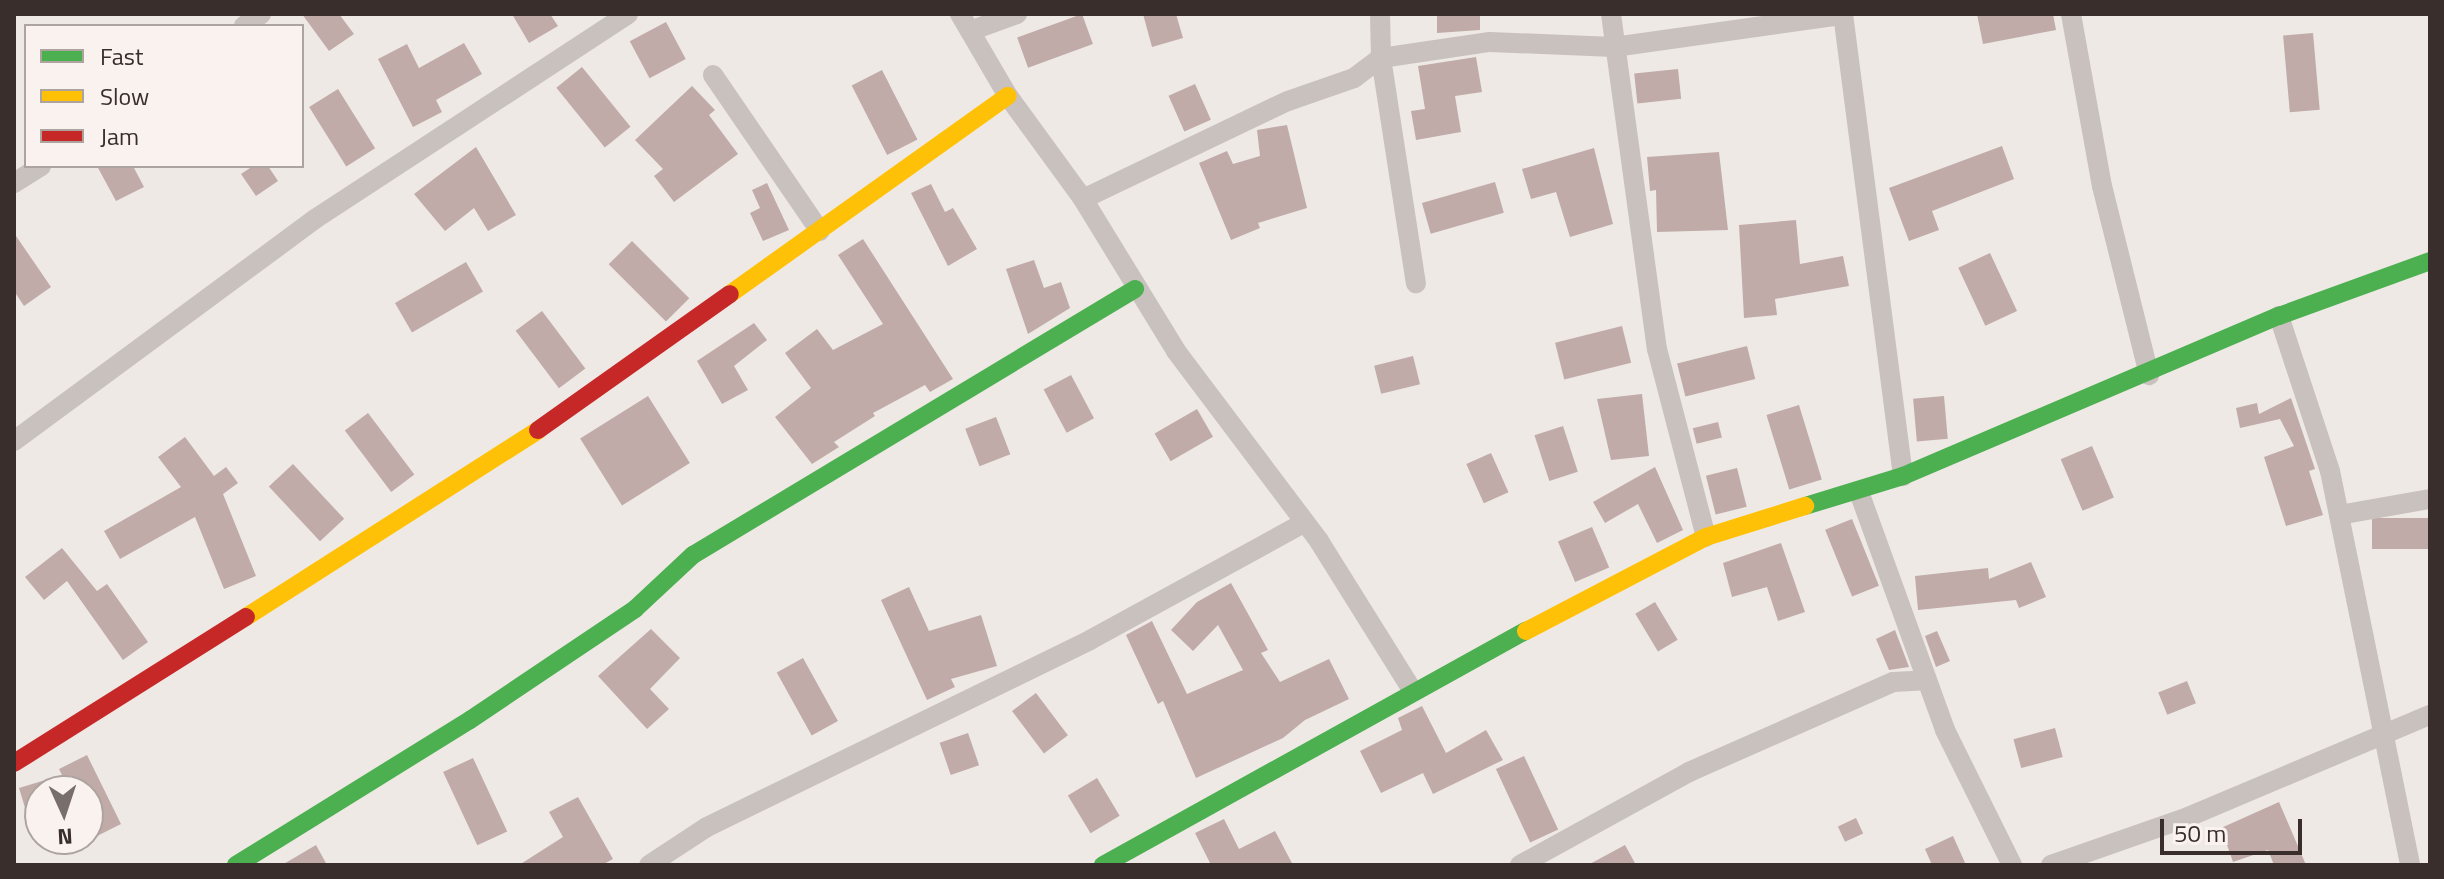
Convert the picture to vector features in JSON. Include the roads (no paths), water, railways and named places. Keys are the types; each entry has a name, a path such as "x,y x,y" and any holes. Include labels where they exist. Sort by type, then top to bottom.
{"street":[{"path":"14,441 315,219 628,14"},
{"path":"1017,14 965,22 1008,96 1083,199 1135,289 1304,523 1412,690"},
{"path":"1380,14 1381,58 1416,283"},
{"path":"1611,14 1657,349 1706,537"},
{"path":"1083,199 1288,101 1354,78 1381,58 1490,42 1614,47 1843,14 1903,476"},
{"path":"2071,14 2102,186 2149,375"},
{"path":"713,75 820,231"},
{"path":"14,763 488,465 1008,96"},
{"path":"14,183 38,168"},
{"path":"1103,865 1412,690 1706,537 1903,476 2149,375 2279,316 2430,261"},
{"path":"236,865 470,720 635,609 693,555 1135,289"},
{"path":"2279,316 2330,471 2386,732 2410,865"},
{"path":"1859,492 1945,730 2012,865"},
{"path":"2339,515 2430,499"},
{"path":"649,865 707,827 1090,640 1304,523"},
{"path":"1520,865 1689,772 1893,682 1926,680"},
{"path":"2051,865 2188,817 2430,715"}]}
